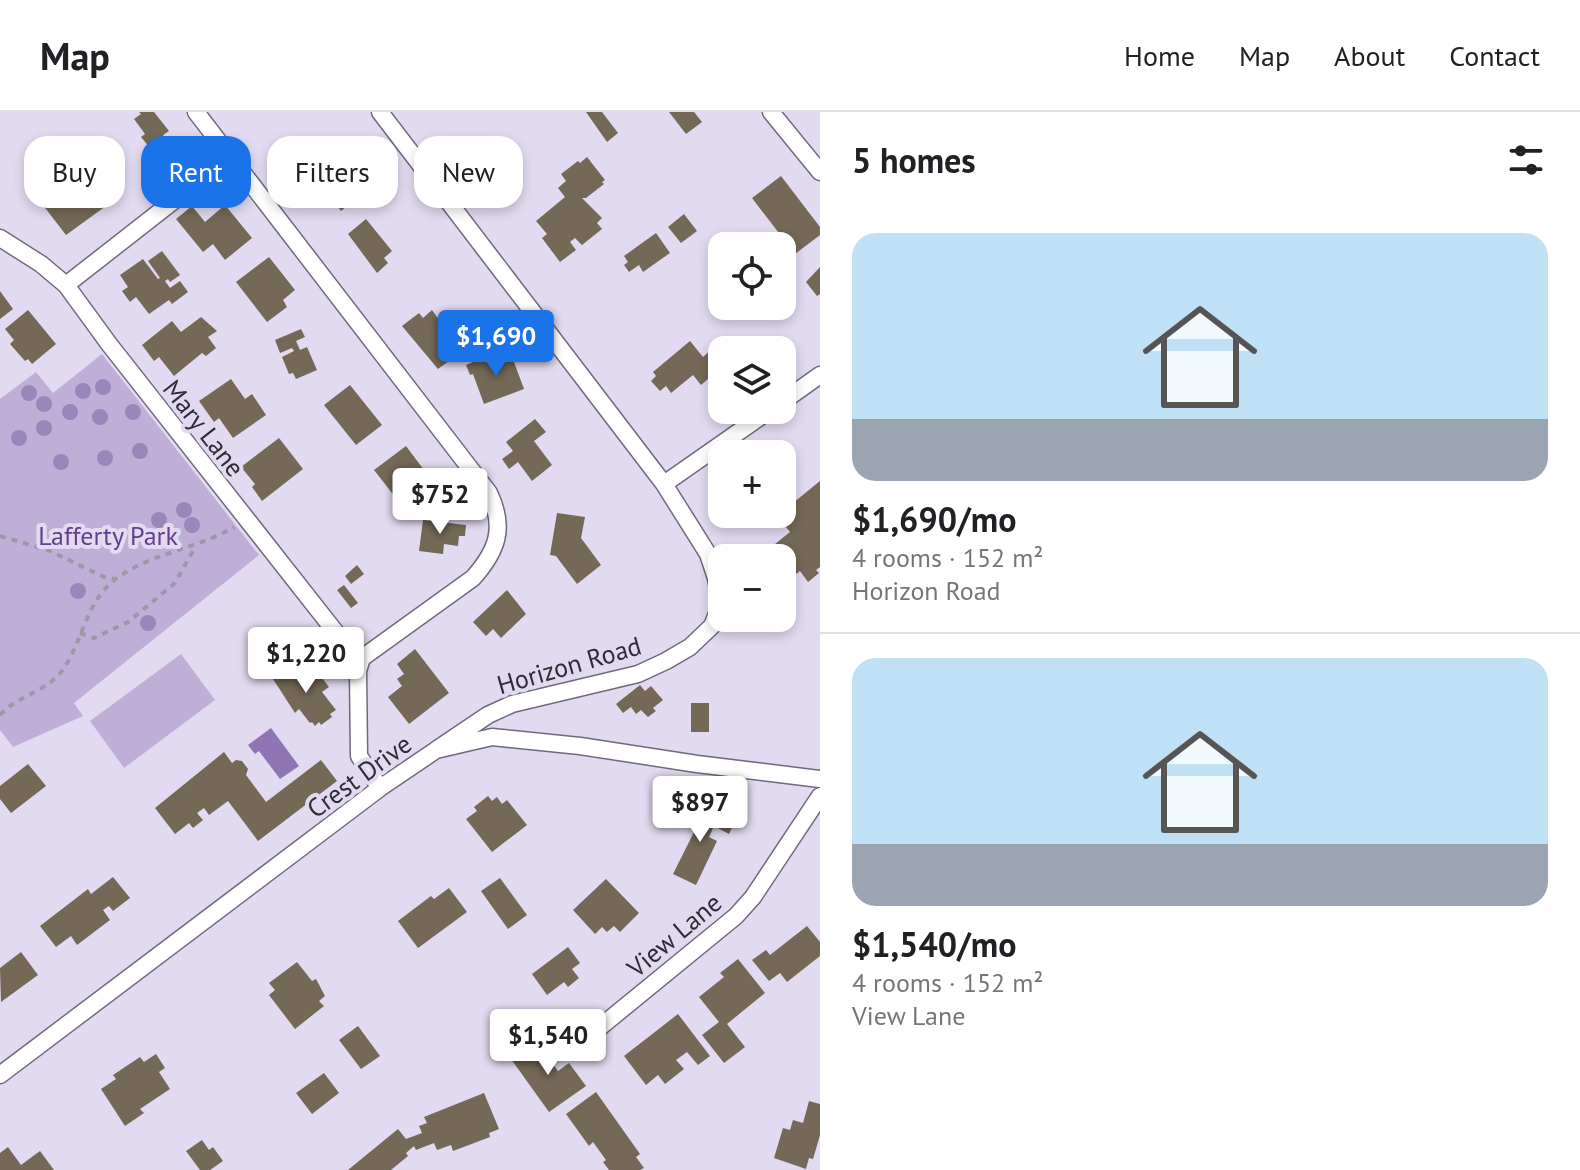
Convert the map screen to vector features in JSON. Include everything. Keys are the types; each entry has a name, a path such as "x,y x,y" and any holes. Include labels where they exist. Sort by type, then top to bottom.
{"street":[{"path":"196,112 215,136"},
{"name":"Horizon Road","path":"380,112 664,484 708,554 721,604 712,626 690,647 638,674 512,704 488,715 436,750"},
{"path":"771,112 820,172"},
{"path":"251,182 489,493 499,519 495,545 473,578 362,658 358,671 359,756 380,788"},
{"path":"66,285 164,208"},
{"name":"Mary Lane","path":"0,238 41,264 66,285 118,357 352,653 362,658"},
{"path":"796,392 820,375"},
{"path":"664,484 750,424"},
{"name":"Crest Drive","path":"0,1075 380,788 436,750 492,737 820,779"},
{"name":"View Lane","path":"565,1041 573,1044 588,1037 736,916 753,897 820,796"}],"path":[{"path":"0,715 53,681 67,663 94,604 115,579 148,562 222,534 245,518"},
{"path":"0,536 48,550 104,577 115,579"},
{"path":"80,633 94,638 128,622 178,581 181,569 193,551 192,545"},
{"path":"104,577 109,585"}],"green space":[{"name":"Lafferty Park","path":"102,354 259,555 74,703 83,716 13,747 0,730 0,399 36,372 53,393"},
{"path":"181,654 215,700 124,768 90,721"}],"shaded area":[{"path":"271,728 299,766 280,779 259,751 255,754 248,745"}],"building":[{"path":"139,112 154,112 169,131 164,136 142,136 145,134 134,119 141,114"},
{"path":"586,112 602,112 618,133 607,142"},
{"path":"669,112 694,112 702,122 686,134"},
{"path":"587,157 605,180 602,182 604,184 582,198 602,218 597,223 602,229 582,245 575,238 570,242 576,250 560,262 542,238 547,234 536,221 565,197 558,188 566,181 561,174"},
{"path":"781,176 820,227 820,235 796,253 796,232 778,232 752,198"},
{"path":"45,208 103,208 66,235"},
{"path":"194,208 205,222 221,208 227,208 252,238 225,260 213,244 203,252 176,219"},
{"path":"684,214 697,231 681,243 668,227"},
{"path":"366,219 392,251 384,258 388,263 377,273 348,234"},
{"path":"656,233 670,253 643,272 639,265 629,272 624,265 628,262 624,256"},
{"path":"162,251 180,275 170,282 168,279 165,281 170,288 180,281 188,292 172,304 169,300 149,314 136,297 130,302 122,291 128,287 120,275 143,259 160,278 148,261"},
{"path":"269,257 295,290 283,300 287,307 267,322 236,282"},
{"path":"820,267 820,294 817,296 806,282"},
{"path":"0,291 13,309 0,319"},
{"path":"28,310 56,344 32,364 28,359 25,361 10,344 14,340 5,329"},
{"path":"432,310 446,329 450,326 467,348 438,369 402,326 419,313 423,318"},
{"path":"201,317 217,331 208,337 216,348 206,356 202,353 174,376 159,357 154,361 142,345 172,321 181,332"},
{"path":"301,329 305,337 296,341 300,350 307,347 317,370 296,379 293,373 289,374 282,357 294,351 292,348 280,353 275,340"},
{"path":"690,341 703,357 708,353 708,379 701,385 693,375 671,393 666,386 660,391 651,381 656,376 653,372"},
{"path":"511,354 524,389 484,404 473,374 470,375 466,365 485,357 487,363"},
{"path":"231,379 245,399 252,394 266,415 233,438 219,418 214,422 199,401"},
{"path":"350,385 382,425 356,445 324,405"},
{"path":"535,419 546,432 534,441 552,465 532,481 518,462 509,469 502,459 513,451 506,442"},
{"path":"279,438 303,469 262,501 252,487 255,484 241,467"},
{"path":"406,446 430,478 399,502 374,470"},
{"path":"820,481 820,567 816,570 819,573 808,582 800,571 796,574 796,544 775,544 790,532 787,528 796,528 796,501"},
{"path":"557,513 585,517 581,538 601,565 577,584 556,556 550,555"},
{"path":"423,520 466,525 465,536 459,536 458,546 444,544 443,554 419,551"},
{"path":"357,565 364,574 351,584 345,576"},
{"path":"344,585 358,603 351,608 337,590"},
{"path":"507,590 526,614 501,638 493,629 486,636 473,622"},
{"path":"415,649 449,693 409,724 388,697 402,686 397,679 404,674 397,664"},
{"path":"301,664 312,679 319,674 329,687 322,692 336,710 321,725 319,722 315,726 310,723 299,709 295,713 273,679 286,669 289,674"},
{"path":"640,685 645,691 651,686 663,700 648,717 641,710 636,714 631,707 623,713 616,704"},
{"path":"691,703 709,703 709,732 691,732"},
{"path":"224,752 232,763 242,761 248,769 246,775 266,802 321,760 337,781 258,841 228,801 209,815 204,808 197,813 203,820 193,828 189,823 175,834 155,808"},
{"path":"28,764 46,786 11,813 0,799 0,786"},
{"path":"488,796 492,801 497,797 502,804 507,800 527,825 492,852 466,819 477,811 474,807"},
{"path":"696,805 734,823 729,834 714,826 709,837 717,841 696,885 673,874 695,830 686,825"},
{"path":"113,877 130,898 113,911 109,906 103,910 110,920 77,945 71,936 56,947 40,926 88,889 91,894"},
{"path":"500,878 527,915 508,929 481,891"},
{"path":"606,879 639,913 620,932 614,926 607,932 602,927 595,934 573,910"},
{"path":"449,888 467,912 418,948 398,921 431,896 434,899"},
{"path":"807,926 820,942 820,956 787,982 780,973 769,981 752,960 766,950 770,955"},
{"path":"568,947 580,963 572,969 579,978 568,987 564,982 547,995 532,974"},
{"path":"21,952 38,975 1,1002 0,968"},
{"path":"738,959 765,993 727,1024 745,1047 724,1063 702,1035 719,1022 699,997 724,977 720,973"},
{"path":"297,962 312,981 316,979 325,996 319,1001 324,1006 295,1029 269,995 275,990 269,983"},
{"path":"678,1014 710,1056 698,1065 687,1052 676,1060 684,1069 665,1084 658,1075 646,1085 624,1056"},
{"path":"358,1026 380,1056 361,1069 339,1040"},
{"path":"538,1044 558,1071 569,1063 586,1086 549,1112 511,1059"},
{"path":"156,1054 165,1068 159,1072 170,1089 140,1109 144,1113 125,1126 101,1089 116,1079 113,1075 140,1057 144,1062"},
{"path":"324,1073 339,1093 312,1114 296,1093"},
{"path":"596,1092 640,1154 636,1157 644,1168 609,1170 593,1142 589,1146 566,1114"},
{"path":"484,1093 499,1129 489,1133 490,1137 453,1151 451,1145 437,1150 434,1143 416,1150 414,1146 406,1153 408,1156 391,1170 348,1170 398,1129 406,1139 422,1133 419,1126 427,1123 424,1117"},
{"path":"809,1101 820,1104 820,1135 813,1159 809,1158 806,1169 774,1158 783,1128 790,1130 793,1120 803,1123"},
{"path":"202,1140 209,1150 213,1147 223,1161 210,1170 200,1170 186,1151"},
{"path":"8,1147 21,1165 40,1151 54,1170 0,1170 0,1153"}]}
